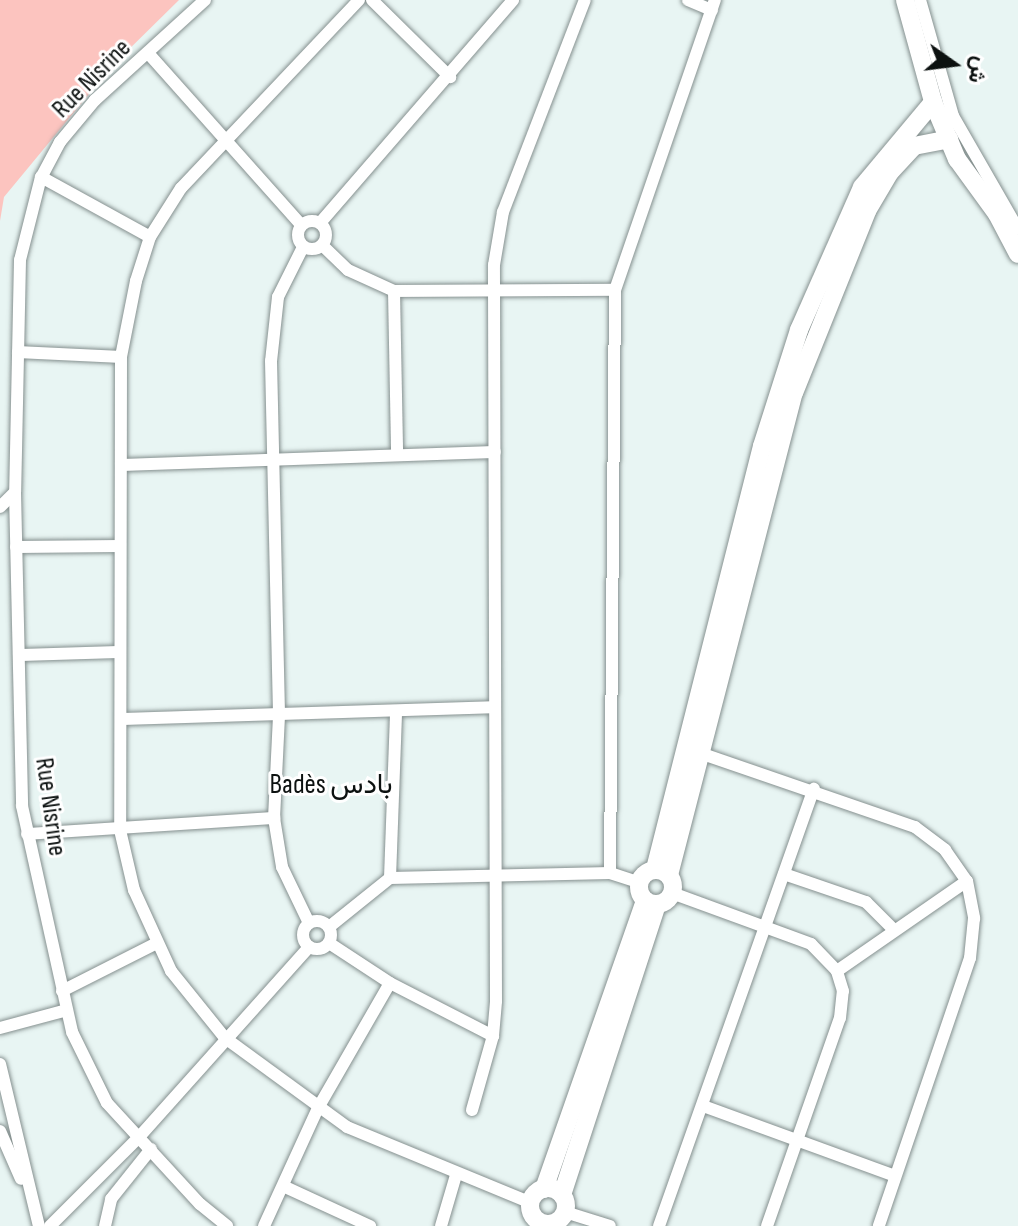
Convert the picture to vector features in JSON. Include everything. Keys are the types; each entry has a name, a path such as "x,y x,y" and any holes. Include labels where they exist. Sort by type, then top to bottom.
{"street":[{"name":"Rue Nisrine","path":"205,0 77,120 41,177 20,260 15,492 27,834 67,1010 107,1103 227,1226"},
{"path":"359,0 225,138 181,188 150,237 121,357 120,830 126,865 171,971 225,1038 318,1108 361,1134 546,1212 610,1226"},
{"path":"372,0 450,77"},
{"path":"301,225 320,223 450,77 513,0"},
{"path":"472,1110 493,1036 493,290 503,212 585,0"},
{"path":"610,873 615,290 714,5 688,0"},
{"path":"905,0 933,102 949,139 1018,254"},
{"path":"920,0 953,116 1018,229"},
{"path":"148,53 301,225"},
{"path":"695,752 762,446 799,330 862,187 933,102"},
{"path":"546,1212 656,887 794,393 867,211 890,172 914,146 949,139"},
{"path":"41,177 150,237"},
{"path":"320,223 326,236 322,245"},
{"path":"301,225 297,234 303,247"},
{"path":"303,247 322,245 348,270 394,291 615,290"},
{"path":"303,247 285,278 274,327 279,716 274,818 282,867 309,923 303,938 309,947 320,949 329,943"},
{"path":"394,291 397,453"},
{"path":"18,352 121,357"},
{"path":"121,465 274,456 495,452"},
{"path":"0,507 15,492"},
{"path":"16,547 120,546"},
{"path":"19,655 120,652"},
{"path":"121,719 396,713 494,707"},
{"path":"390,878 396,713"},
{"path":"695,752 814,789 915,827 945,850 967,881 974,918 970,958 879,1226"},
{"path":"659,1226 814,789"},
{"path":"27,834 274,818"},
{"path":"329,927 390,878 610,873 656,887 821,950 837,971 843,991 840,1018 767,1226"},
{"path":"784,874 866,902 894,930"},
{"path":"837,971 967,881"},
{"path":"309,923 320,921 329,927"},
{"path":"329,927 329,943"},
{"path":"62,991 157,943"},
{"path":"329,943 390,983 493,1036"},
{"path":"50,1226 140,1136 309,947"},
{"path":"264,1226 318,1108 390,983"},
{"path":"0,1028 67,1010"},
{"path":"0,1064 39,1226"},
{"path":"703,1106 895,1176"},
{"path":"0,1131 35,1213"},
{"path":"105,1226 111,1199 151,1149"},
{"path":"441,1226 456,1175"},
{"path":"283,1186 370,1226"}],"shaded area":[{"path":"0,0 179,0 114,64 4,197 0,221"}],"district":[{"name":"Badès بادس","path":"331,785"}]}
